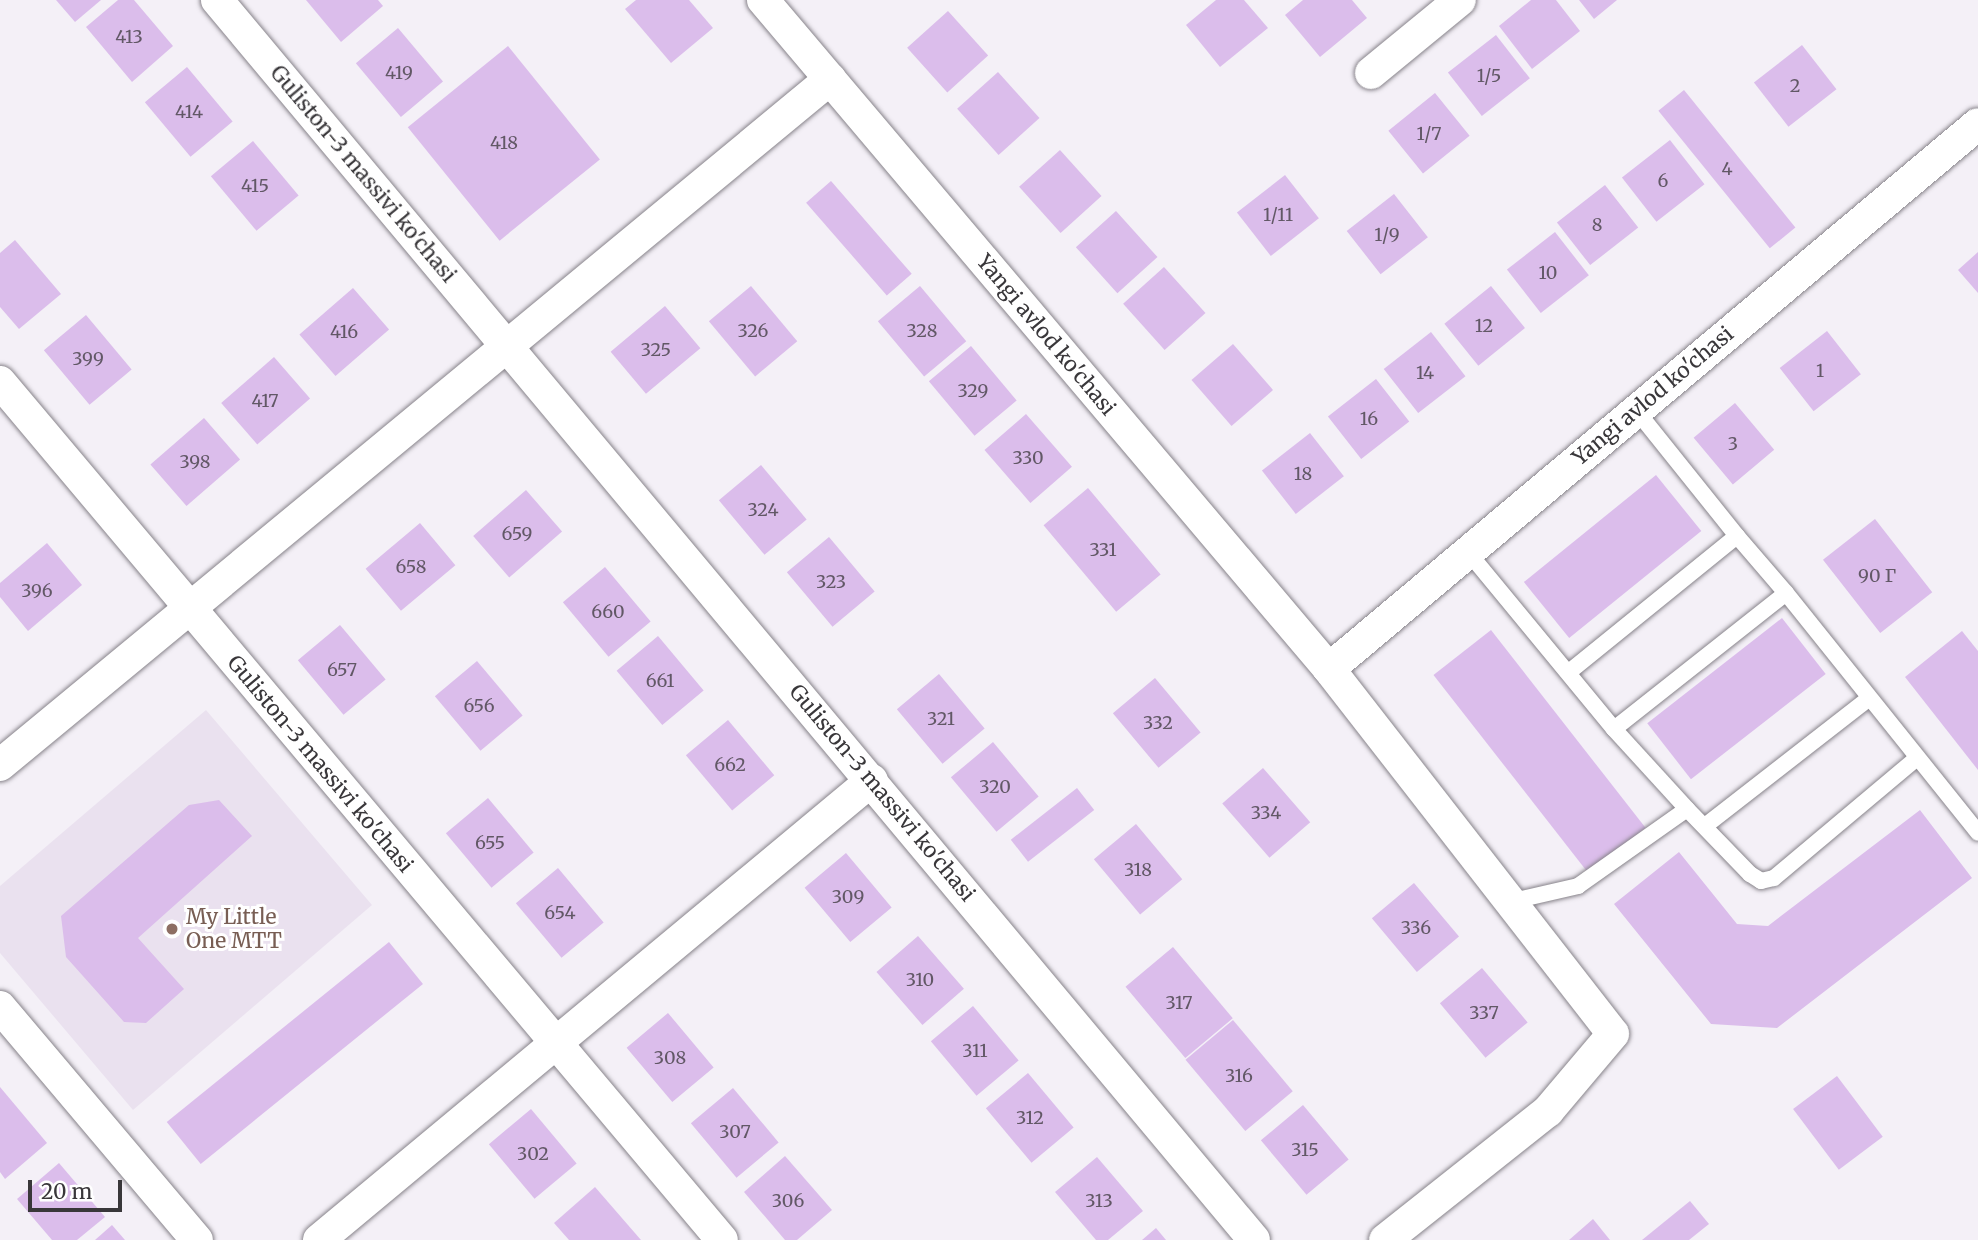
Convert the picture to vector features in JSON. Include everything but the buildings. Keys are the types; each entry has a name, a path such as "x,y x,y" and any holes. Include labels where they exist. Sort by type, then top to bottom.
{"street":[{"name":"Guliston-3 massivi ko'chasi","path":"217,0 1254,1240"},
{"name":"Yangi avlod ko'chasi","path":"763,0 1329,669 1513,901 1613,1034 1548,1111 1385,1240"},
{"path":"1371,73 1460,0"},
{"path":"0,765 830,79"},
{"name":"Yangi avlod ko'chasi","path":"1329,669 1978,124"},
{"name":"Guliston-3 massivi ko'chasi","path":"0,382 722,1240"},
{"path":"319,1240 872,780"},
{"path":"0,1007 197,1240"}],"lane":[{"path":"1636,411 1786,593 1867,700 1978,833"},
{"path":"1569,672 1737,536"},
{"path":"1468,552 1614,729 1687,809 1761,881 1774,878 1916,759"},
{"path":"1614,729 1786,593"},
{"path":"1705,826 1867,700"},
{"path":"1513,901 1578,886 1687,809"}],"shaded area":[{"name":"My Little One MTT","path":"206,710 372,905 133,1110 0,953 0,886"}],"place":[{"name":"My Little One MTT","path":"172,929"}]}
